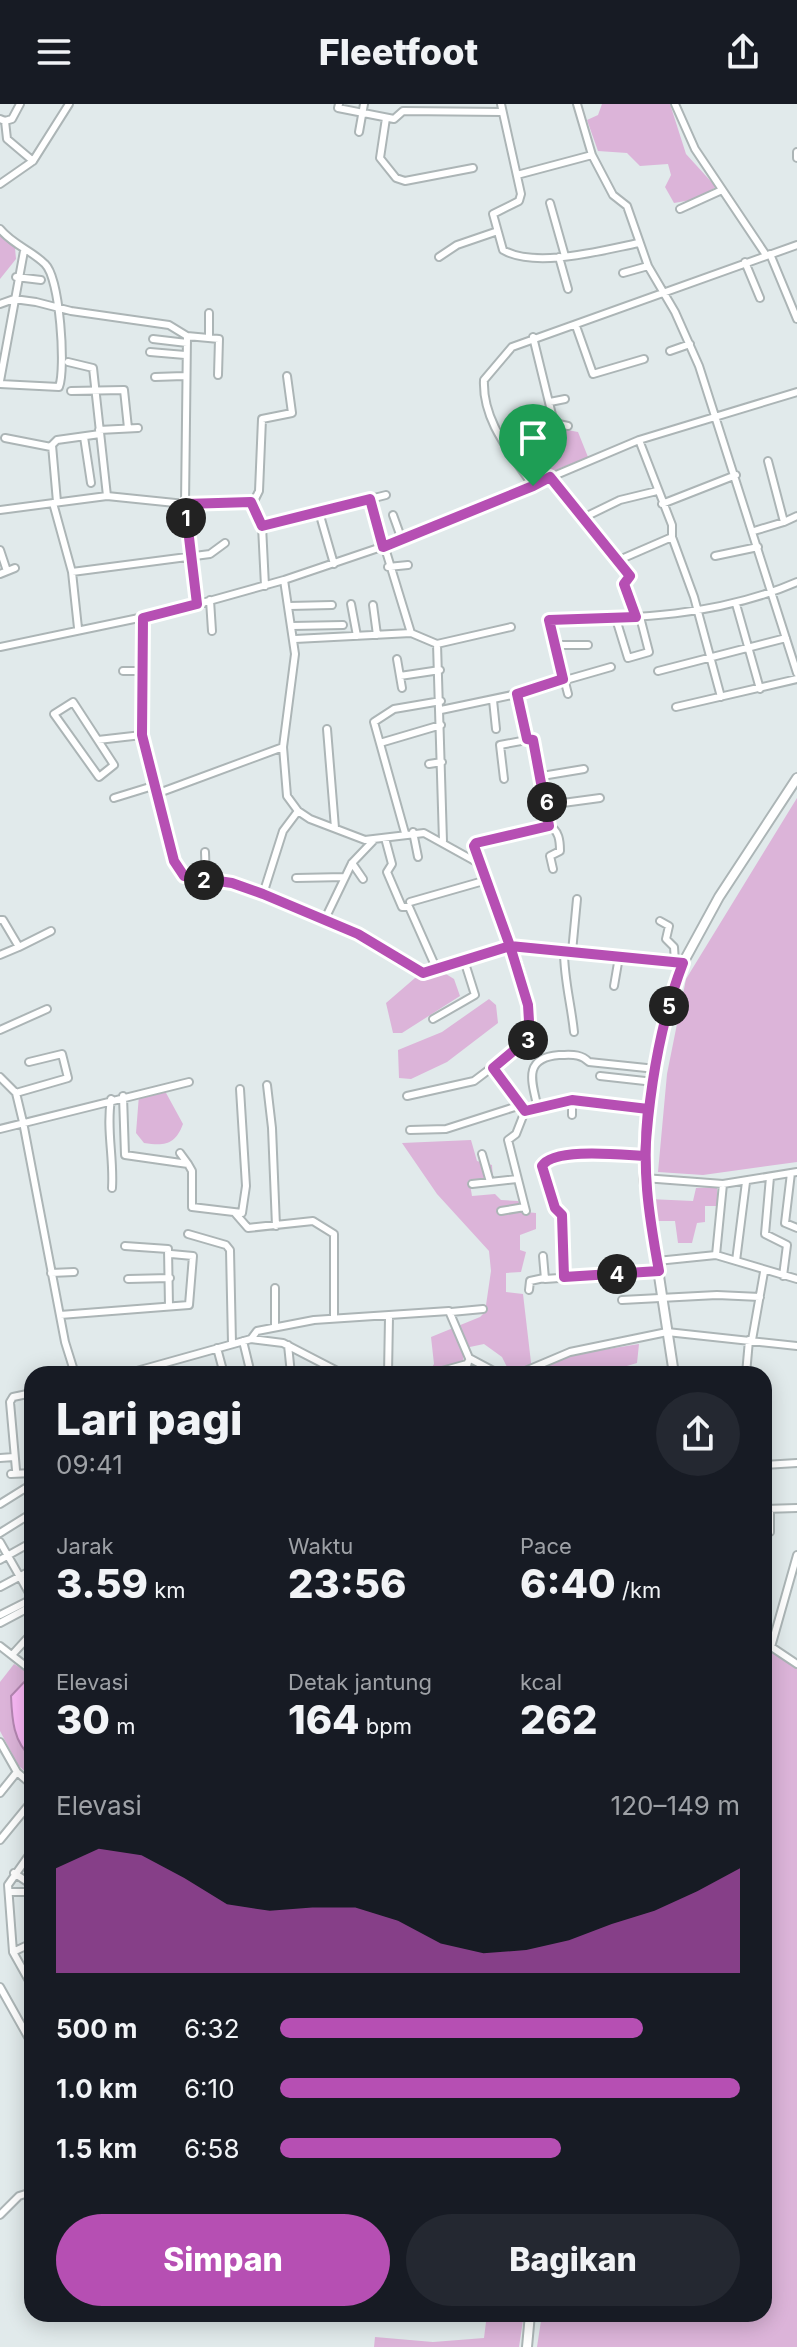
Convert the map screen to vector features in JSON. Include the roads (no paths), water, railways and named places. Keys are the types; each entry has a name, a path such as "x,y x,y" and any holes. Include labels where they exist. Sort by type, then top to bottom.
{"main road":[{"path":"673,1366 644,1178 648,1109 667,1011 679,962 797,778"},
{"path":"527,2347 529,2322"}],"street":[{"path":"20,104 12,119 3,120 7,139 33,161"},
{"path":"0,184 33,161 69,104"},
{"path":"329,104 395,119 403,111 502,112"},
{"path":"359,132 364,104"},
{"path":"501,104 521,199 493,214 495,232 507,253 521,257 562,256 639,243"},
{"path":"577,104 592,155 613,195 627,206 648,266 690,344 718,418 797,676 760,689 676,707"},
{"path":"675,104 695,149 768,255 797,319"},
{"path":"386,118 380,158 396,178 405,181 473,168"},
{"path":"517,175 592,155"},
{"path":"680,209 722,190"},
{"path":"550,203 568,289"},
{"path":"0,229 49,268 55,283 60,386 0,383 16,277 24,251"},
{"path":"439,257 457,245 495,232"},
{"path":"533,486 494,428 484,385 488,375 512,347 797,245"},
{"path":"745,262 760,298"},
{"path":"623,273 648,266"},
{"path":"16,277 41,280"},
{"path":"0,304 14,299 71,311 169,325 187,339"},
{"path":"209,313 209,337"},
{"path":"576,326 593,374 644,359"},
{"path":"153,339 209,337 220,341 218,375"},
{"path":"533,337 554,423 568,426"},
{"path":"187,339 184,376 185,504 197,604"},
{"path":"670,351 690,344"},
{"path":"150,352 185,355"},
{"path":"68,362 93,368 107,496"},
{"path":"155,377 184,376"},
{"path":"265,586 262,526 253,503 259,491 262,419 292,413 287,376"},
{"path":"71,391 122,389 125,392 128,428"},
{"path":"0,647 78,628 143,618 284,580 402,540 639,440 797,392"},
{"path":"550,402 565,399"},
{"path":"78,628 72,572 55,502 51,447 57,440 138,428"},
{"path":"84,437 91,483"},
{"path":"5,438 51,447"},
{"path":"639,440 672,525 672,537 698,610 721,697"},
{"path":"768,461 784,522"},
{"path":"662,504 736,475"},
{"path":"550,477 630,576 624,584 649,652 628,658"},
{"path":"585,517 620,500 657,491"},
{"path":"262,526 386,495"},
{"path":"0,510 107,496 185,504 253,503"},
{"path":"370,499 388,567 411,633"},
{"path":"319,512 334,564"},
{"path":"393,515 402,540"},
{"path":"754,531 797,516"},
{"path":"619,560 672,537"},
{"path":"72,572 210,554 225,543"},
{"path":"715,556 758,547"},
{"path":"0,550 3,573 15,568"},
{"path":"388,567 408,565"},
{"path":"284,580 295,639 294,678 283,747 285,791 298,811 373,841"},
{"path":"568,694 549,620 616,619 698,610 736,604 797,582"},
{"path":"210,600 212,631"},
{"path":"351,604 357,636"},
{"path":"736,604 760,689"},
{"path":"289,606 332,605"},
{"path":"373,605 377,635"},
{"path":"143,618 142,735 177,868 186,878 232,883 263,894 358,934 418,972 437,970 510,946 679,962 674,947 666,939 669,926 660,921"},
{"path":"616,619 630,666"},
{"path":"292,626 343,625"},
{"path":"295,639 411,633 437,644 511,627"},
{"path":"658,671 786,638"},
{"path":"437,644 443,841"},
{"path":"554,645 588,645"},
{"path":"397,659 402,688"},
{"path":"441,710 517,694 611,667"},
{"path":"400,676 440,670"},
{"path":"123,671 142,671"},
{"path":"517,694 527,739"},
{"path":"493,700 496,729"},
{"path":"418,857 375,720 398,708 441,701"},
{"path":"72,702 98,740 114,765 99,777 55,713 72,702"},
{"path":"380,743 441,725"},
{"path":"327,729 335,828"},
{"path":"98,740 142,735"},
{"path":"504,779 500,746 533,740 548,805 549,826"},
{"path":"156,794 283,747"},
{"path":"429,764 442,762"},
{"path":"542,776 584,769"},
{"path":"114,798 153,786"},
{"path":"548,805 600,798"},
{"path":"263,894 283,831 298,811"},
{"path":"407,1096 469,1082 493,1068 530,1037 528,1005 475,843 549,826 556,831 560,844 560,851 550,856 553,869"},
{"path":"343,841 344,831"},
{"path":"324,921 352,863 373,841 409,833 443,841 480,864"},
{"path":"385,838 392,864 387,872 393,893 402,907 409,907 437,970"},
{"path":"205,852 206,880"},
{"path":"352,863 363,879"},
{"path":"296,878 345,877"},
{"path":"410,902 487,880"},
{"path":"572,952 577,899"},
{"path":"0,920 3,920 19,947"},
{"path":"0,955 51,931"},
{"path":"564,951 564,986 570,992 574,1032"},
{"path":"614,986 619,957"},
{"path":"433,1019 475,995 464,960"},
{"path":"0,1030 47,1009"},
{"path":"16,1093 68,1078 62,1054 29,1062"},
{"path":"538,1109 532,1078 540,1057 580,1055 589,1062 656,1069"},
{"path":"493,1068 522,1109 516,1134 508,1140 526,1209 501,1211"},
{"path":"600,1076 654,1082"},
{"path":"0,1077 16,1093 51,1273 73,1366"},
{"path":"0,1129 189,1082"},
{"path":"267,1085 274,1155 276,1226"},
{"path":"180,1153 192,1171 191,1206 244,1212 246,1198 240,1089"},
{"path":"123,1096 125,1155 188,1164"},
{"path":"111,1099 107,1133 114,1156 112,1188"},
{"path":"410,1130 446,1129 522,1109 538,1109 572,1100 648,1109"},
{"path":"572,1100 572,1115"},
{"path":"482,1154 490,1182"},
{"path":"564,1277 562,1215 555,1208 543,1163 560,1155 645,1156"},
{"path":"644,1178 723,1184 794,1172 785,1223 794,1228 787,1245 783,1276"},
{"path":"770,1177 765,1234 787,1245"},
{"path":"472,1184 517,1179"},
{"path":"736,1261 746,1182"},
{"path":"716,1255 723,1184"},
{"path":"235,1213 247,1227 313,1221 336,1236 334,1318"},
{"path":"188,1234 226,1245 230,1250 232,1343"},
{"path":"60,1315 191,1304 193,1257 171,1254 165,1247 125,1246"},
{"path":"169,1306 171,1254"},
{"path":"657,1261 716,1255 764,1272 797,1279"},
{"path":"543,1256 543,1278"},
{"path":"529,1290 530,1281 543,1278 659,1271"},
{"path":"51,1273 74,1272"},
{"path":"747,1366 764,1272"},
{"path":"128,1279 170,1278"},
{"path":"275,1288 275,1325"},
{"path":"622,1300 663,1296 760,1297"},
{"path":"251,1339 255,1331 275,1325 334,1318 483,1309"},
{"path":"451,1312 468,1361 467,1366"},
{"path":"388,1366 389,1317"},
{"path":"537,1366 571,1352 667,1332 797,1346"},
{"path":"154,1366 251,1339 288,1345 328,1366"},
{"path":"243,1341 249,1366"},
{"path":"288,1345 290,1366"},
{"path":"217,1348 222,1366"},
{"path":"454,1366 468,1361 480,1366"},
{"path":"24,1395 11,1399 10,1425 14,1472 24,1473"},
{"path":"0,1426 10,1425"},
{"path":"0,1458 14,1457"},
{"path":"772,1465 797,1463"},
{"path":"0,1504 24,1489"},
{"path":"772,1509 797,1508"},
{"path":"0,1533 24,1518"},
{"path":"0,1542 24,1583"},
{"path":"0,1560 24,1547"},
{"path":"772,1644 795,1575 797,1555"},
{"path":"0,1587 24,1574"},
{"path":"0,1615 24,1602"},
{"path":"0,1623 24,1610"},
{"path":"12,1655 24,1642"},
{"path":"0,1646 24,1665"},
{"path":"772,1648 797,1664"},
{"path":"1,1745 24,1778"},
{"path":"0,1793 17,1772"},
{"path":"0,1840 24,1811"},
{"path":"24,1861 8,1882 13,1952 24,1972"},
{"path":"14,1873 24,1880"},
{"path":"9,1892 24,1892"},
{"path":"13,1952 24,1947"},
{"path":"0,1987 24,2030"},
{"path":"0,2215 24,2194"}]}
